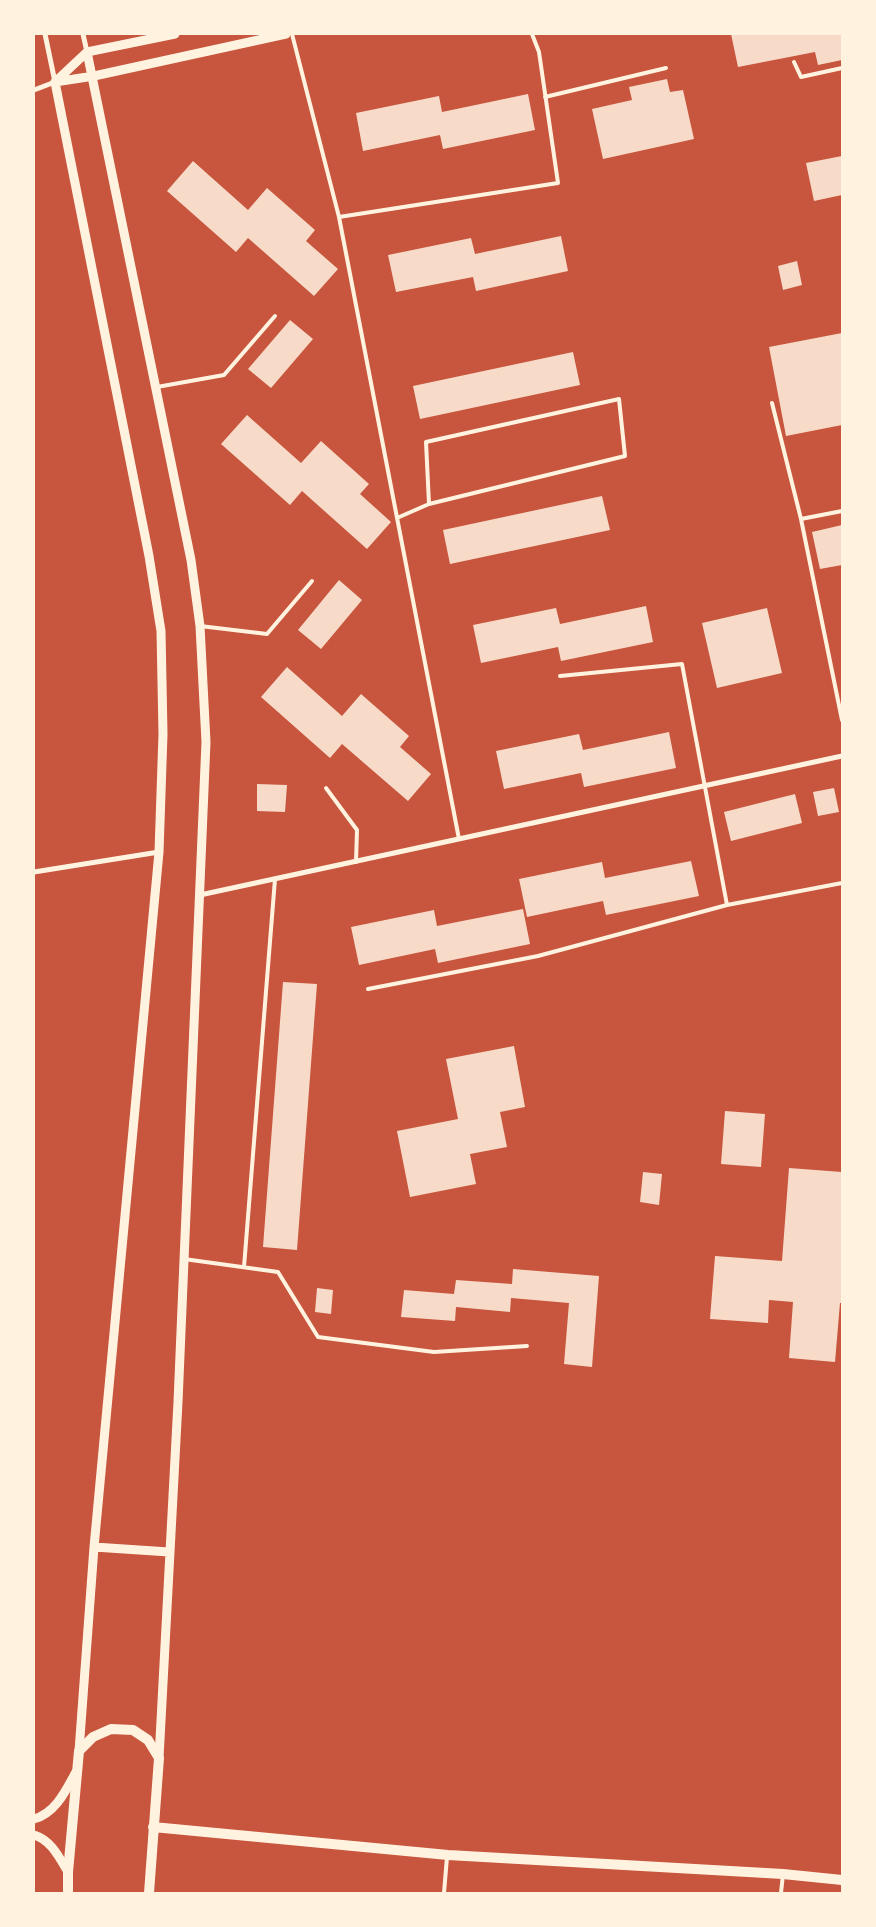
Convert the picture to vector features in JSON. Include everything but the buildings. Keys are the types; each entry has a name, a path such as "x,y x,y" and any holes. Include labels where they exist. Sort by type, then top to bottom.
{"main road":[{"path":"68,1893 68,1872 79,1751 93,1737 111,1729 133,1730 148,1740 159,1758 149,1893"},
{"path":"154,1827 448,1855 783,1874 842,1880"}],"street":[{"path":"45,34 148,556 160,632 163,734 159,852 85,1641 79,1751"},
{"path":"83,34 94,76 192,560 200,626 206,742 184,1259 159,1758"},
{"path":"55,82 87,52 175,34"},
{"path":"34,90 55,82 94,76 286,34"},
{"path":"200,895 842,756"},
{"path":"34,872 159,852"},
{"path":"94,1547 169,1552"},
{"path":"34,1819 40,1817 60,1802 76,1772"},
{"path":"34,1835 55,1849 68,1872"}],"lane":[{"path":"292,34 338,217 459,839"},
{"path":"338,217 558,184 539,52 532,34"},
{"path":"794,62 801,77 842,68"},
{"path":"545,97 666,68"},
{"path":"157,387 224,375 275,316"},
{"path":"397,518 429,504 625,456 619,399 426,442 429,504"},
{"path":"772,403 801,519 842,720"},
{"path":"801,519 842,511"},
{"path":"200,626 267,634 312,581"},
{"path":"560,676 682,664 727,905"},
{"path":"326,788 357,830 356,862"},
{"path":"244,1267 275,879"},
{"path":"368,989 538,956 727,905 842,884"},
{"path":"184,1259 278,1272 318,1337 434,1352 527,1346"},
{"path":"444,1893 448,1855"},
{"path":"781,1893 783,1874"}]}
